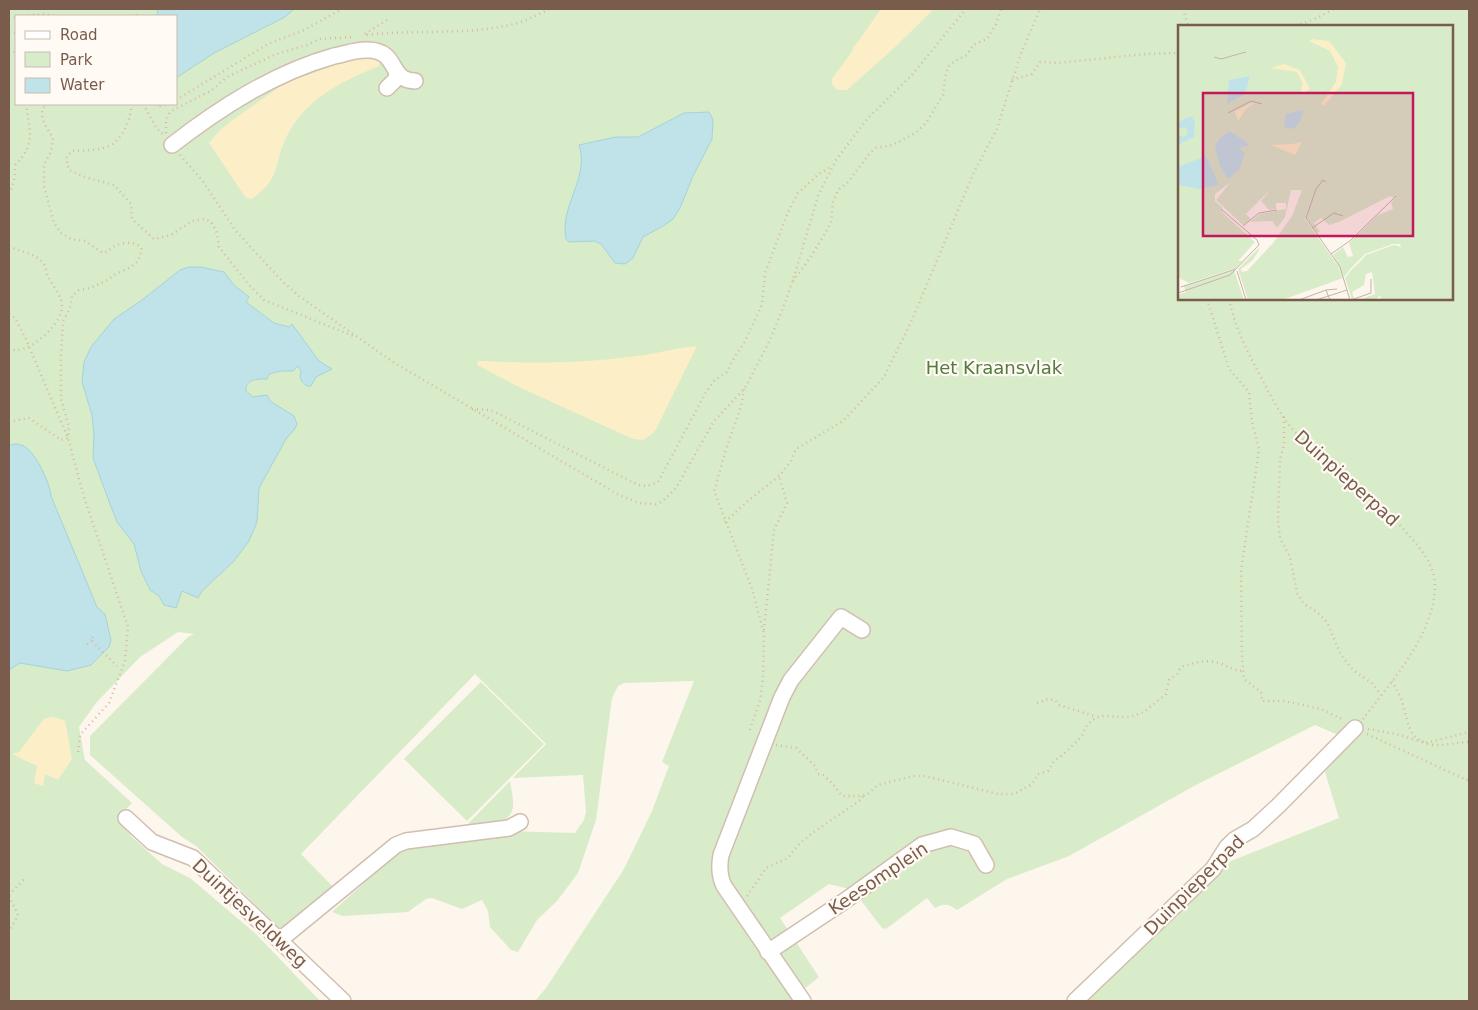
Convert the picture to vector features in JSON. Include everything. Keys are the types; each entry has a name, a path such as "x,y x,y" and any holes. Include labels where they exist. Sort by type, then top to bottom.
{"street":[{"path":"172,144 264,83 296,68 321,60 361,50 373,50 382,53 390,59 404,80 415,80"},
{"path":"387,88 396,79 397,72"},
{"path":"803,1001 724,886 721,880 721,855 771,742 782,697 791,680 841,616 862,630"},
{"name":"Duinpieperpad","path":"1075,1001 1213,869 1227,847 1234,840 1253,829 1278,806 1330,756 1356,727"},
{"name":"Duintjesveldweg","path":"126,818 152,842 193,858 343,1001"},
{"path":"280,940 396,845 406,841 509,828 520,822"},
{"name":"Keesomplein","path":"768,952 846,900 922,845 951,837 974,844 986,865"}],"path":[{"path":"178,99 268,44 304,30 342,9"},
{"path":"764,634 752,589 714,491 745,388 771,337 792,282 818,196 833,165 867,119 911,76 966,9"},
{"path":"792,282 826,232 831,222 832,202 838,190 848,182 876,148 893,145 917,132 926,123 943,94 948,67 967,55 973,45 987,39 996,24 1001,9"},
{"path":"725,522 779,476 791,461 796,449 843,420 884,377 912,320 974,172 997,129 1020,56 1040,9"},
{"path":"1183,9 1188,25"},
{"path":"1299,25 1334,9"},
{"path":"30,15 50,15"},
{"path":"1012,80 1032,74 1040,62 1056,63 1146,54 1178,53"},
{"path":"9,194 15,176 15,165 25,155 31,136 26,105"},
{"path":"45,105 41,119 53,138 51,152 44,164 44,186 54,224 61,233 71,239 86,241 103,253 108,252 117,245 131,243 136,243 142,250 138,261 131,267 104,282 75,292 71,298 70,308 63,321 61,355 61,399 70,426 68,438"},
{"path":"131,105 128,124 112,145 72,151 66,158 69,170 85,177 114,185 131,204 132,219 154,239 171,235 192,221 204,219 210,221 217,233 219,247 264,300 358,338"},
{"path":"143,105 156,129 172,144 202,180 235,230 283,282 320,312 393,362 618,495 632,501 648,504 663,501 676,488 714,421 745,388"},
{"path":"472,409 490,410 497,413 638,485 647,486 658,482 705,394 714,381 727,372 747,337 762,305 767,266 788,212 798,193 818,174 833,165"},
{"path":"9,246 29,253 44,263 61,303 61,312 53,328 44,336 20,350 9,348"},
{"path":"1207,300 1229,368 1249,392 1252,422 1259,449 1241,571 1242,671 1244,679 1261,692 1262,701 1284,702 1321,709 1469,781"},
{"name":"Duinpieperpad","path":"1229,300 1233,319 1247,351 1275,405 1290,426 1318,454 1372,496 1422,550 1434,577 1435,587 1429,618 1415,646 1392,681 1356,727"},
{"path":"9,314 15,318 29,346 68,438 84,497 128,627 125,661 109,703 80,735 78,753"},
{"path":"1284,417 1284,444 1280,460 1278,521 1280,538 1290,557 1297,593 1304,604 1317,612 1327,622 1341,655 1353,670 1373,684 1382,694"},
{"path":"9,422 29,418 61,440 68,438"},
{"path":"750,730 760,700 762,686 765,655 764,634 774,530 787,503 779,476"},
{"path":"87,644 92,638 117,666"},
{"path":"1037,703 1048,699 1054,700 1059,705 1097,717 1130,717 1144,712 1166,694 1168,680 1177,674 1181,667 1206,660 1223,664 1235,671 1242,671"},
{"path":"1392,681 1401,699 1409,728 1416,738 1426,743 1469,732"},
{"path":"771,742 796,748 810,760 818,774 823,775 832,783 842,796 863,796 878,785 913,776 925,776 998,794 1014,794 1032,784 1038,774 1048,771 1054,761 1081,737 1087,725 1097,717"},
{"path":"1356,727 1396,734 1435,745 1469,742"},
{"path":"746,899 766,868 788,858 798,845 811,834 862,799 863,796"},
{"path":"9,932 18,915 9,896 25,878"}],"green space":[{"name":"Het Kraansvlak","path":"9,9 1469,9 1469,1001 1086,1001 1231,861 1339,818 1325,772 1350,740 1315,725 1194,786 1069,856 1007,879 957,910 946,905 935,908 927,898 886,929 882,928 853,890 829,884 780,918 819,977 804,989 731,886 725,874 725,858 772,745 771,742 762,738 714,852 712,868 722,898 796,1001 535,1001 546,988 624,869 652,811 669,766 662,762 694,681 624,683 618,686 612,698 596,820 578,873 557,901 537,920 518,952 511,950 490,927 488,911 482,900 462,909 432,898 426,899 408,912 343,916 332,912 398,852 419,846 506,831 575,833 584,820 586,812 583,775 513,778 546,744 475,674 301,854 336,890 283,932 196,846 182,837 90,755 90,736 188,637 194,634 178,632 140,657 96,703 79,727 85,760 132,803 117,819 133,838 162,864 190,878 256,934 320,1001 9,1001","holes":["53,717 65,721 68,743 44,719"]},
{"path":"481,682 544,744 467,821 404,759"},
{"path":"510,781 513,807 509,816 505,820 465,827"}],"sand":[{"path":"881,9 934,9 847,90 837,90 832,84 832,79"},
{"path":"372,57 379,59 379,66 350,79 324,94 302,114 285,140 269,183 252,199 246,198 209,143 220,130 285,83 347,61"},
{"path":"697,346 656,429 643,440 633,439 517,386 477,365 478,361 540,363 594,361"},
{"path":"53,717 65,721 72,759 58,780 45,774 43,786 34,783 37,766 12,754 19,752 44,719"}],"water":[{"path":"158,9 294,9 285,17 214,53 178,77 178,15 157,15"},
{"path":"709,112 713,120 712,139 693,176 680,208 673,219 643,237 633,258 625,264 615,263 601,244 595,241 569,242 566,239 567,215 581,169 579,145 616,137 638,137 684,113"},
{"path":"189,267 201,267 224,272 234,285 249,297 246,302 274,323 289,327 292,324 319,361 332,369 316,377 311,386 307,386 300,378 301,371 298,366 293,371 269,374 267,379 256,380 247,384 246,391 253,397 267,395 270,401 294,416 297,424 286,439 259,488 257,522 249,541 234,561 202,591 198,598 182,591 176,608 164,605 159,596 150,590 141,571 134,544 117,522 93,458 94,435 92,415 82,382 84,362 91,347 114,319 180,270"},
{"path":"9,445 24,446 29,450 42,469 51,496 97,607 105,614 111,640 109,647 91,665 67,671 20,663 9,670"}]}
